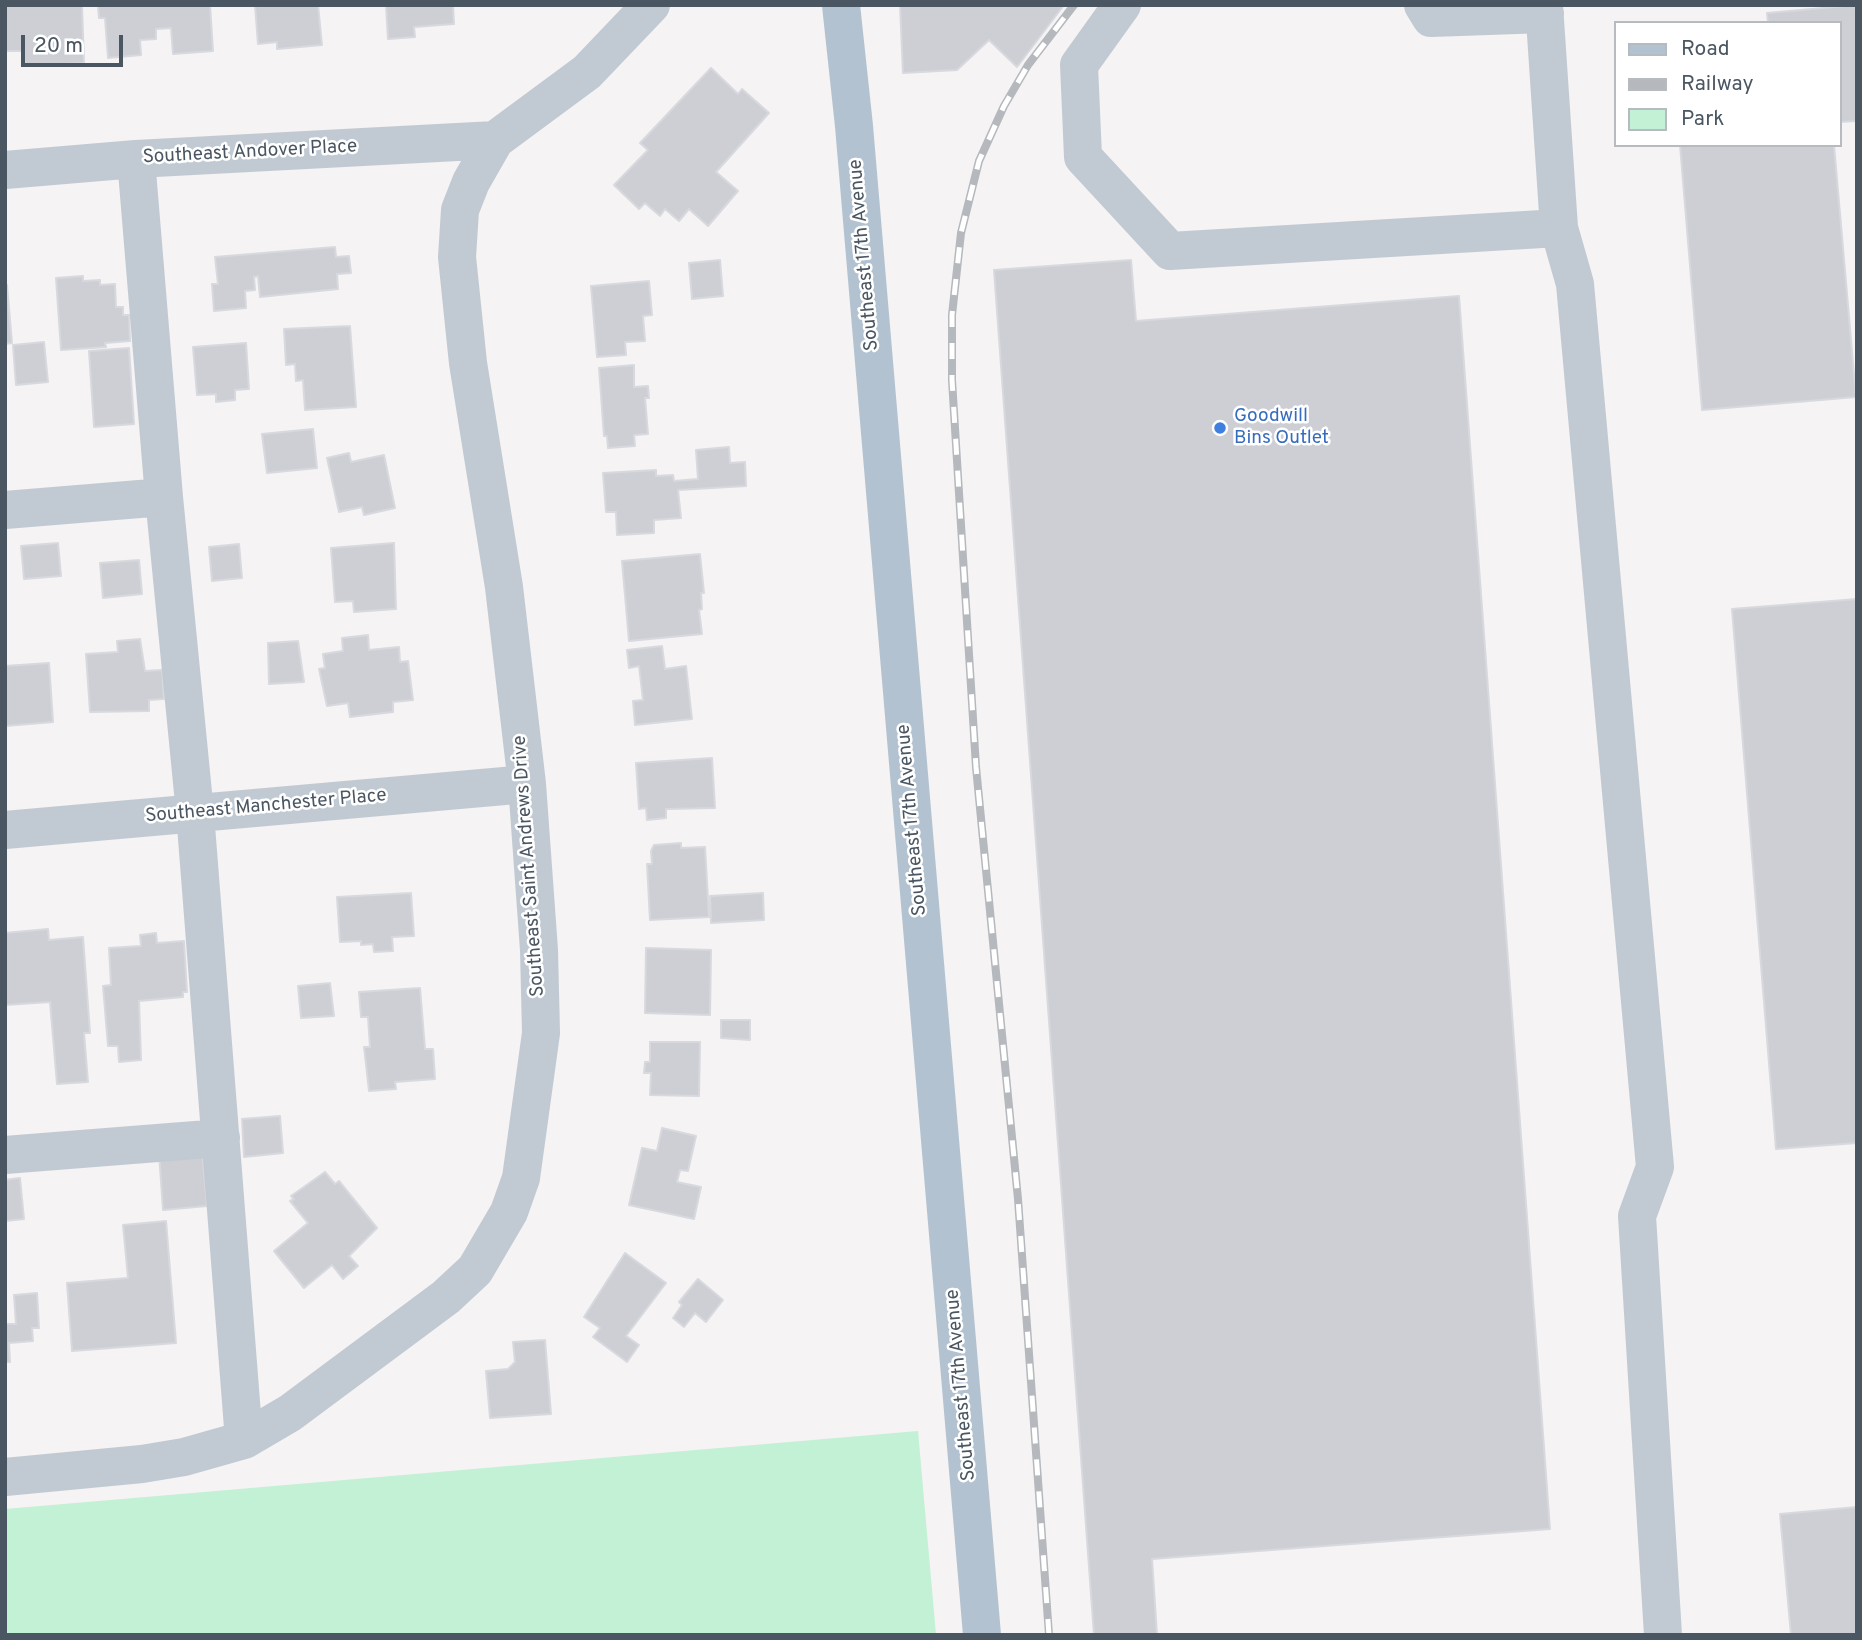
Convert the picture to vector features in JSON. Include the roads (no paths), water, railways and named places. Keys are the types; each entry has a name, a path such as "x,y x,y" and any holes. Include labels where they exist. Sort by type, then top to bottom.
{"main road":[{"name":"Southeast 17th Avenue","path":"841,5 855,140 982,1635"}],"street":[{"name":"Southeast Saint Andrews Drive","path":"5,1477 142,1464 184,1457 244,1440 290,1413 446,1297 475,1270 509,1212 521,1178 541,1033 539,950 527,784 504,587 467,363 457,257 460,210 471,182 495,140 587,72 651,5"},
{"path":"1122,5 1079,65 1083,157 1170,251 1559,228"},
{"path":"1427,12 1545,10 1559,228 1576,298 1655,1167 1637,1216 1663,1635"},
{"name":"Southeast Andover Place","path":"5,170 136,159 495,140"},
{"path":"136,159 164,496 195,813 244,1440"},
{"path":"5,510 164,496"},
{"name":"Southeast Manchester Place","path":"5,830 527,784"},
{"path":"5,1155 221,1138"}],"railway":[{"path":"1049,1635 1018,1199 976,767 952,380 952,315 961,233 979,161 1004,106 1028,65 1074,5"}],"place":[{"name":"Goodwill Bins Outlet","path":"1220,428"}]}
